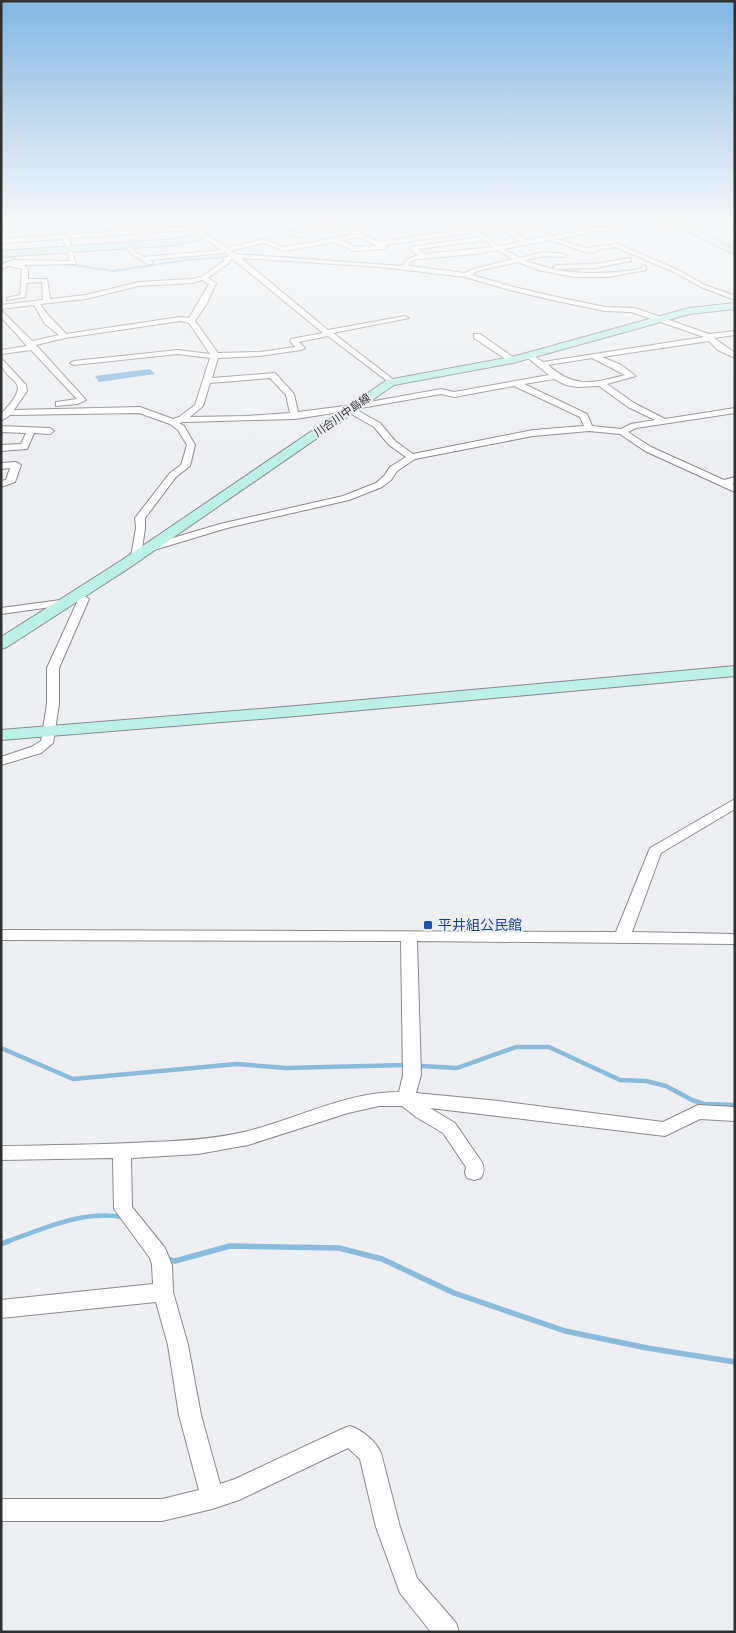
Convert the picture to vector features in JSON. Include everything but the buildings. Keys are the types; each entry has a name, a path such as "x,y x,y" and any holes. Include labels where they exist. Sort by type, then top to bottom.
{"main road":[{"name":"川合川中島線","path":"1,644 147,549 382,387 392,382 513,360 659,319 689,312 735,306"},
{"path":"1,735 296,711 735,671"}],"street":[{"path":"1,307 75,298"},
{"path":"191,321 205,298"},
{"path":"286,298 392,382"},
{"path":"555,298 606,309 632,310 709,338 735,356"},
{"path":"35,302 48,322 55,326 64,336"},
{"path":"1,312 82,400 49,405 16,403"},
{"path":"74,363 178,352 200,356 260,354 301,348 294,340 405,318"},
{"path":"1,352 31,346 64,336 172,320 191,321"},
{"path":"191,321 216,355"},
{"path":"544,364 735,333"},
{"path":"477,336 513,360"},
{"path":"178,420 199,406 216,355"},
{"path":"530,356 544,364 556,376 569,383 581,385 600,383 632,376 594,356"},
{"path":"1,360 22,385 23,390 16,403 1,419"},
{"path":"208,381 272,374 290,394 295,416"},
{"path":"9,412 140,410 178,420 240,420 295,416 441,391 454,395 556,376"},
{"path":"600,383 631,405 663,421"},
{"path":"516,384 584,416 589,428"},
{"path":"354,407 383,431 384,437 393,446 412,456"},
{"path":"622,432 634,426 735,410"},
{"path":"136,556 136,544 142,528 140,518 173,475 185,466 189,455 191,446 178,420"},
{"path":"147,549 224,526 346,498 379,485 388,478 393,469 412,456 486,444 533,433 589,428 622,432 648,449 735,489"},
{"path":"1,429 50,431"},
{"path":"1,448 24,447 31,431"},
{"path":"1,466 16,465 10,482 1,484"},
{"path":"723,483 735,480"},
{"path":"1,611 73,598 84,598 53,668 53,704 47,743 36,750 1,761"},
{"path":"622,936 655,851 735,803"},
{"path":"1,935 622,936 735,940"},
{"path":"406,1099 412,1075 410,937"},
{"path":"1,1153 122,1151 198,1147 248,1138 348,1106 379,1099 406,1099 665,1129 698,1112 735,1114"},
{"path":"406,1099 422,1112 449,1128 476,1166 474,1173"},
{"path":"122,1151 123,1209 158,1254 162,1265 163,1292 178,1345 190,1415 212,1498"},
{"path":"1,1309 163,1292"},
{"path":"1,1510 162,1510 212,1498 239,1489 350,1436 370,1453 388,1527 408,1585 447,1632"}],"water":[{"path":"150,369 155,374 99,382 95,376"}],"waterway":[{"path":"421,1066 457,1068 516,1047 549,1047 620,1080 646,1081 666,1086 692,1100 704,1104 735,1105"},
{"path":"1,1048 73,1079 237,1064 286,1068 405,1065"},
{"path":"6,1242 77,1218 92,1216 122,1217"},
{"path":"1,1244 9,1241"},
{"path":"165,1259 175,1261 230,1246 339,1248 382,1259 454,1293 565,1331 647,1348 735,1362"}],"place":[{"name":"平井組公民館","path":"428,925"}]}
